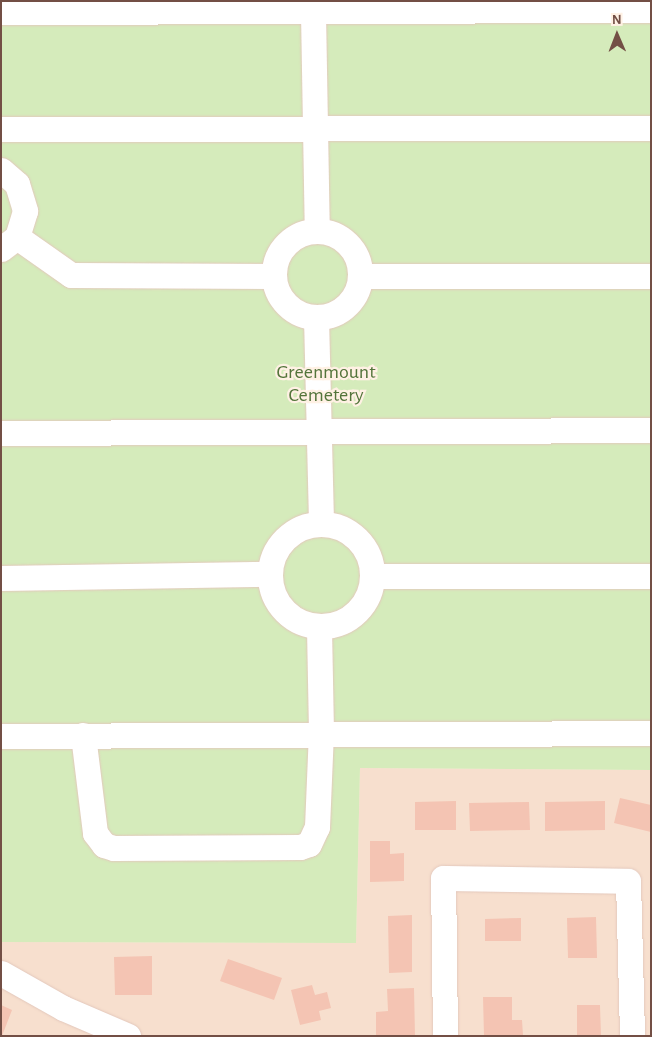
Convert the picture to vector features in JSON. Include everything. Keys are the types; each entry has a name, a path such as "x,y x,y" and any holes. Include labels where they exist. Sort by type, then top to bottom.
{"street":[{"path":"1,12 651,10"},
{"path":"313,12 317,127 317,231"},
{"path":"1,129 317,127 651,128"},
{"path":"1,170 17,184 23,197 25,210 9,243 71,275 273,276"},
{"path":"317,231 330,233 351,248 358,261 360,276 349,302 330,315 316,317 298,313 283,301 273,276 277,256 285,244 294,237 317,231"},
{"path":"360,276 651,276"},
{"path":"316,317 321,523"},
{"path":"1,433 318,430 651,430"},
{"path":"321,523 344,529 356,537 368,553 373,576 367,598 357,611 345,620 318,626 292,617 280,606 273,594 270,574 278,547 287,536 299,528 321,523"},
{"path":"1,578 270,574"},
{"path":"373,576 651,576"},
{"path":"83,735 95,833 104,845 114,848 300,848 312,840 317,827 321,732 318,626"},
{"path":"1,736 321,732 651,733"},
{"path":"445,1036 443,878 628,881 632,1036"},
{"path":"1,972 62,1008 128,1036"}],"shaded area":[{"path":"360,768 651,770 651,1036 1,1036 1,942 356,943"}],"green space":[{"name":"Greenmount Cemetery","path":"1,1 651,1 651,770 360,768 356,943 1,942"}],"building":[{"path":"620,798 651,805 651,832 614,823"},
{"path":"456,801 456,830 415,830 415,802"},
{"path":"605,801 605,830 545,831 545,802"},
{"path":"529,802 530,830 470,831 469,803"},
{"path":"370,841 390,841 390,854 404,853 404,881 370,882"},
{"path":"412,915 412,972 389,973 388,916"},
{"path":"596,917 597,958 568,958 567,918"},
{"path":"521,918 521,941 485,941 485,919"},
{"path":"152,956 152,995 115,995 114,957"},
{"path":"228,959 282,978 274,1000 220,981"},
{"path":"312,985 315,995 327,992 331,1008 319,1011 321,1020 300,1025 291,990"},
{"path":"414,988 415,1036 376,1036 376,1012 388,1011 387,989"},
{"path":"483,997 512,997 512,1020 522,1020 523,1035 484,1036"},
{"path":"1,1005 12,1010 2,1036 1,1036"},
{"path":"577,1005 600,1005 601,1036 577,1036"}]}
